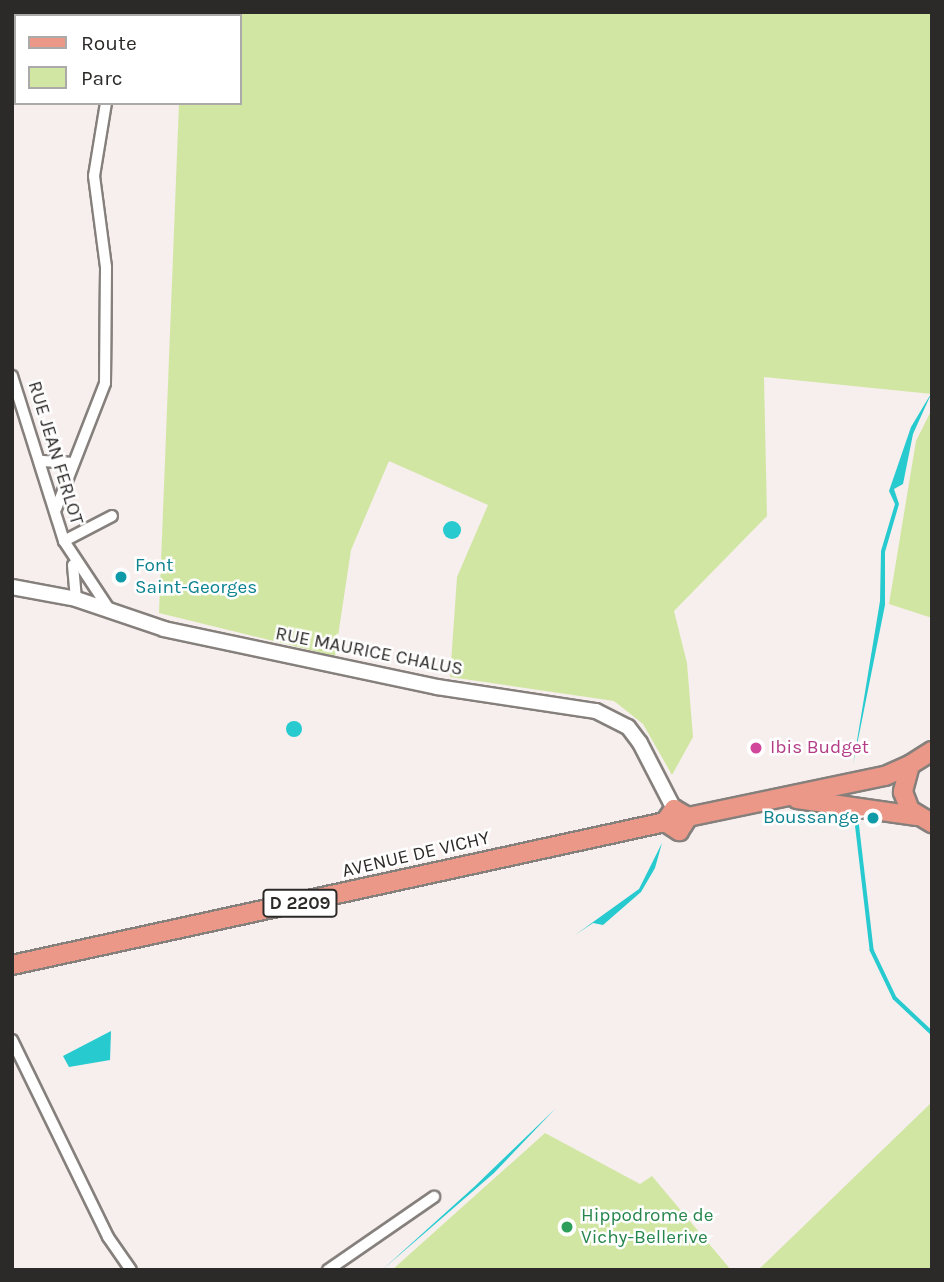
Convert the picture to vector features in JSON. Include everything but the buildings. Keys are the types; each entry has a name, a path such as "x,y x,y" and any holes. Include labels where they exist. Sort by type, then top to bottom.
{"main road":[{"path":"924,820 903,792 910,765 929,751"},
{"name":"AVENUE DE VICHY","path":"12,965 676,816 769,799 910,765"},
{"name":"AVENUE DE VICHY","path":"769,799 813,798 924,820"}],"street":[{"path":"55,509 72,463 96,419 105,383 106,267 94,176 106,105"},
{"name":"RUE JEAN FERLOT","path":"12,376 43,461 64,541 73,562 109,610"},
{"path":"43,461 72,463"},
{"path":"46,473 68,475"},
{"name":"RUE JEAN FERLOT","path":"64,541 112,516"},
{"name":"RUE JEAN FERLOT","path":"73,562 76,599"},
{"name":"RUE MAURICE CHALUS","path":"12,587 76,599 164,629 437,687 596,711 634,735 676,816"},
{"path":"12,1040 108,1237 131,1270"},
{"path":"328,1270 434,1197"}],"green space":[{"path":"66,12 932,12 932,394 764,377 767,516 674,611 687,663 693,737 672,775 643,724 614,701 450,677 457,577 488,505 389,461 351,550 335,656 159,613 179,105 242,105 242,14"},
{"path":"932,409 932,618 889,604 916,441"},
{"name":"Hippodrome de Vichy-Bellerive","path":"932,1102 932,1270 758,1270"},
{"name":"Hippodrome de Vichy-Bellerive","path":"545,1133 640,1184 652,1176 731,1270 392,1270"}],"water":[{"path":"932,392 913,434 903,484 894,489 899,504 885,552 885,605 853,765 880,601 881,551 895,504 889,491 911,427"},
{"path":"452,521 458,524 461,530 458,536 452,539 446,536 443,530 446,524"},
{"path":"294,721 302,729 294,737 286,729"},
{"path":"662,843 655,868 641,892 603,925 593,923 575,935 639,889"},
{"path":"111,1031 110,1060 69,1067 63,1056"},
{"path":"555,1109 494,1173 382,1270 474,1187"}],"waterway":[{"path":"856,813 872,950 895,998 932,1033"}],"place":[{"name":"Font Saint-Georges","path":"121,577"},
{"name":"Ibis Budget","path":"756,748"},
{"name":"Boussange","path":"873,818"},
{"name":"Hippodrome de Vichy-Bellerive","path":"567,1227"}]}
